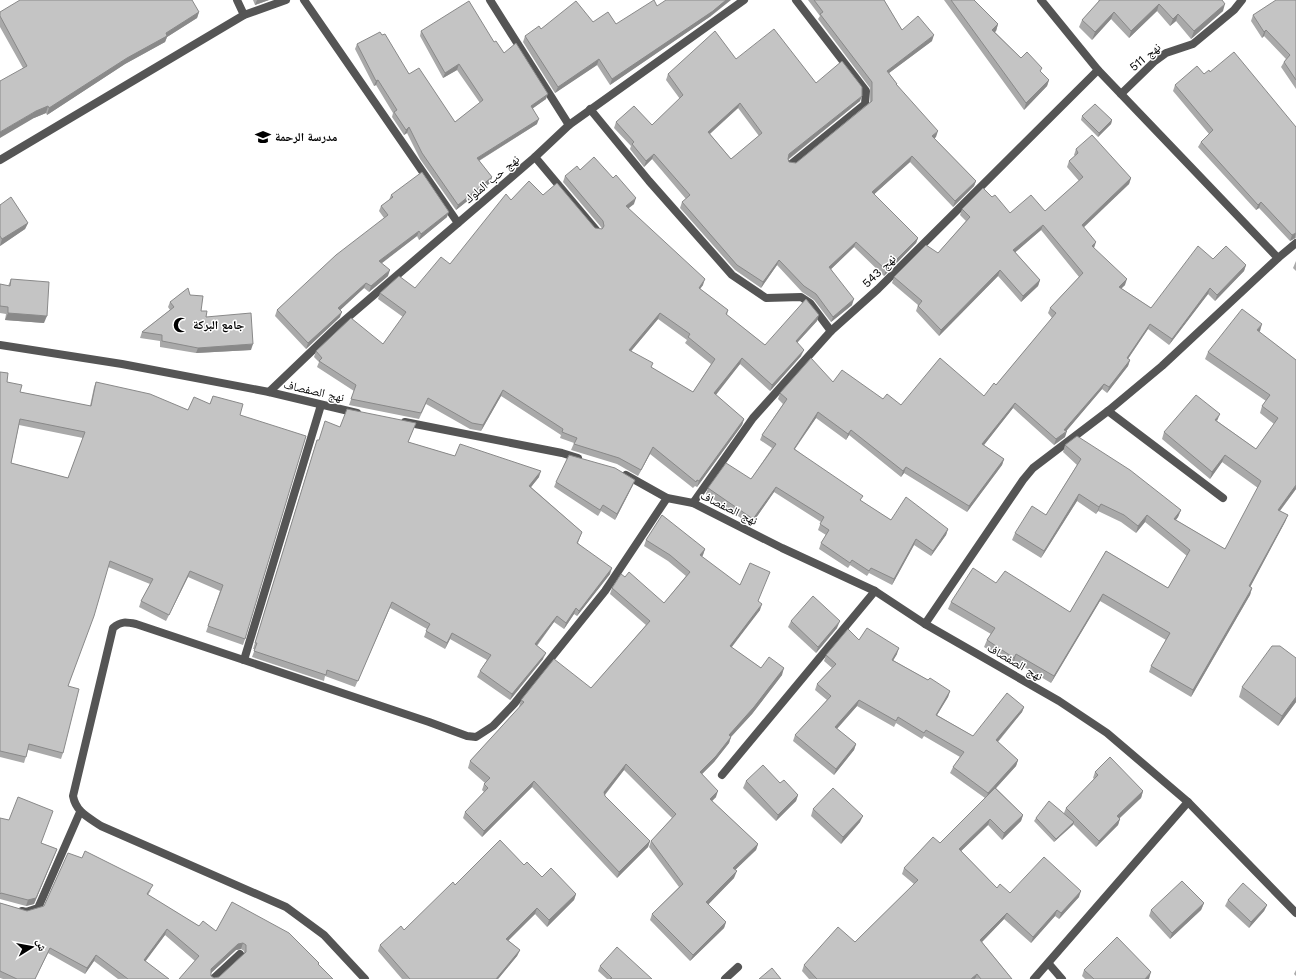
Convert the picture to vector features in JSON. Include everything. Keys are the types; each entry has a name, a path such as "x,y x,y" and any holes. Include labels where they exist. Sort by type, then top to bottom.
{"street":[{"path":"237,0 244,15"},
{"path":"0,160 244,15 286,0"},
{"path":"304,0 458,223"},
{"path":"490,0 569,125"},
{"name":"نهج حب الملوك","path":"269,392 338,325 535,157 569,125 744,0"},
{"path":"791,164 865,104 866,92 796,0"},
{"path":"1041,0 1098,70 1278,258"},
{"name":"نهج 511","path":"1121,94 1155,61 1166,53 1193,44 1234,10 1242,0"},
{"name":"نهج 543","path":"693,503 753,418 831,331 878,289 1098,70"},
{"path":"590,109 649,181 732,275 766,298 801,297 810,303 831,331"},
{"path":"535,157 597,231"},
{"path":"925,624 1023,480 1033,468 1108,411 1162,366 1296,243"},
{"name":"نهج الصفصاف","path":"0,345 122,364 269,392 366,414"},
{"path":"244,660 322,405"},
{"path":"1108,411 1224,498"},
{"path":"396,420 562,453 585,460"},
{"name":"نهج الصفصاف","path":"621,473 667,498 693,503 782,548 875,591 925,624 1059,701 1095,725 1188,802 1296,913"},
{"path":"365,979 324,935 286,908 101,826 80,812 75,805 73,796 109,637 113,628 118,623 126,622 136,624 430,722 450,731 476,737 493,726 514,704 605,591 667,498"},
{"path":"722,775 875,591"},
{"path":"1034,979 1049,964 1188,802"},
{"path":"13,908 26,912 38,908 80,812"},
{"path":"213,979 240,954"},
{"path":"1049,964 1062,979"},
{"path":"725,979 738,967"}],"building":[{"path":"20,0 192,0 199,12 166,33 167,36 127,58 49,108 48,106 36,111 0,132 0,81 27,66 0,16 0,12"},
{"path":"654,0 657,6 666,0 726,0 713,11 612,79 599,59 558,87 525,36 539,26 541,29 576,1 593,22 608,12 616,24"},
{"path":"814,0 884,0 902,30 918,16 934,35 887,71 896,84 938,131 932,136 976,181 955,201 912,156 872,192 918,238 886,270 856,242 829,267 854,299 833,317 816,294 804,286 779,260 763,282 737,265 682,202 690,195 654,154 646,161 632,144 634,142 616,122 634,106 652,125 683,95 668,74 715,31 736,59 774,29 816,83 842,61 862,87 862,96 789,154 789,162 796,163 872,101 872,82 820,14 823,12","holes":["740,103 762,133 731,159 708,132"]},
{"path":"951,0 974,0 998,24 992,30 1021,58 1027,52 1042,68 1040,71 1049,80 1026,103"},
{"path":"1100,0 1222,0 1225,4 1194,31 1178,14 1173,19 1159,4 1131,31 1114,12 1095,32 1082,20"},
{"path":"1276,0 1296,0 1296,80 1284,62 1290,55 1266,30 1264,32 1253,15"},
{"path":"469,1 494,42 496,41 504,53 516,43 548,94 531,106 539,119 477,158 492,177 458,205 422,153 409,127 406,130 394,112 397,110 378,80 376,81 357,44 380,32 382,35 385,34 409,74 419,68 455,122 483,100 459,64 445,73 421,31"},
{"path":"1234,52 1296,127 1296,233 1292,235 1261,202 1258,205 1201,142 1213,130 1175,85 1197,66 1204,74 1209,70 1210,72"},
{"path":"1095,104 1112,120 1099,133 1082,116"},
{"path":"1092,135 1131,178 1082,225 1096,242 1092,246 1127,279 1119,287 1151,308 1198,246 1213,259 1226,246 1246,265 1217,295 1210,288 1172,339 1150,324 1127,358 1130,360 1109,387 1104,384 1064,430 1067,431 1056,439 1015,403 982,444 1004,459 969,506 906,467 903,471 851,430 848,434 818,412 794,449 863,496 860,500 891,520 906,497 948,529 933,551 916,539 894,579 871,568 869,571 852,560 850,563 821,543 829,530 820,524 824,517 776,487 753,519 708,488 726,463 751,479 776,444 762,435 787,399 780,393 811,358 833,382 842,370 883,399 887,394 901,405 940,358 984,396 994,383 996,385 1056,313 1050,308 1083,273 1043,225 1013,250 1040,280 1023,296 1000,270 941,330 918,306 922,301 894,277 926,245 938,253 970,217 962,209 983,188 992,197 995,195 1010,213 1031,195 1045,211 1083,177 1069,161 1078,153 1076,149"},
{"path":"594,157 613,178 616,175 636,198 626,206 705,279 699,288 728,310 726,314 765,345 806,299 819,315 796,341 804,350 772,385 742,358 714,393 744,419 699,481 697,480 696,482 653,447 641,470 619,458 574,444 577,438 562,432 563,429 503,390 483,425 472,423 428,398 421,413 351,399 356,385 319,361 322,358 316,351 351,318 383,344 406,312 380,293 399,276 415,288 441,257 450,264 506,194 511,200 529,181 543,195 557,183 595,228 602,229 604,226 603,221 565,176 577,166 580,170","holes":["660,313 690,334 688,337 715,359 693,392 651,367 653,363 629,350"]},
{"path":"422,172 449,212 421,234 419,231 379,261 390,270 371,286 366,283 338,308 342,312 308,343 277,310 336,255 388,215 381,206 393,197 391,195"},
{"path":"11,197 28,223 2,239 0,236 0,205"},
{"path":"11,279 49,282 47,316 8,313 8,307 0,306 0,284 10,286"},
{"path":"188,288 190,295 203,296 201,311 207,311 206,317 251,313 253,344 198,348 162,341 162,335 142,332 174,307 170,302"},
{"path":"1242,309 1262,324 1257,330 1296,360 1296,485 1278,510 1288,515 1249,586 1252,588 1193,690 1151,666 1170,633 1103,594 1054,676 1016,654 1014,658 987,640 995,628 951,602 973,568 996,583 1005,571 1070,612 1106,551 1168,588 1190,550 1147,515 1138,526 1124,515 1101,504 1099,507 1079,494 1044,551 1015,533 1032,506 1046,515 1081,459 1065,445 1077,436 1130,470 1181,510 1174,519 1225,549 1261,481 1225,455 1212,472 1164,432 1196,395 1220,414 1215,420 1256,449 1278,418 1262,406 1270,395 1208,352"},
{"path":"0,372 8,373 7,382 22,385 20,392 91,406 96,382 150,394 188,410 194,397 210,404 213,396 243,404 240,415 306,436 245,639 208,626 223,585 190,571 169,615 141,601 153,579 110,561 94,616 68,686 79,689 63,753 29,744 26,757 0,751","holes":["20,419 85,432 68,478 11,463"]},
{"path":"347,409 416,423 408,442 455,456 460,444 541,471 529,486 582,532 577,543 612,568 579,611 576,608 566,623 557,616 535,644 546,653 512,694 480,671 491,655 452,633 447,643 426,631 430,624 392,602 358,681 327,670 326,675 254,651 257,643 255,643 317,440 319,440 325,421 340,427"},
{"path":"569,455 615,468 635,480 617,514 603,505 600,510 556,482"},
{"path":"662,515 705,549 700,555 740,585 750,563 770,572 758,601 762,604 730,646 761,668 769,657 784,668 754,707 729,735 731,737 716,756 700,772 718,791 710,799 758,844 733,868 737,871 706,902 726,922 693,955 652,914 683,884 651,841 676,814 626,764 604,792 605,796 650,841 619,872 534,781 484,831 465,812 488,788 484,784 490,778 470,761 524,702 521,700 554,659 591,688 650,621 612,588 621,574 625,577 629,572 664,603 690,572 670,555 646,540"},
{"path":"813,596 840,621 818,647 791,621"},
{"path":"867,628 899,648 892,660 928,680 930,678 950,691 936,715 973,736 1007,693 1024,707 996,740 1018,760 988,793 953,767 964,752 926,730 924,733 898,717 896,721 859,700 835,727 856,744 836,769 795,735 831,696 817,684 836,664 826,655 848,629 859,640"},
{"path":"1272,646 1280,646 1296,658 1296,697 1282,716 1242,687"},
{"path":"1110,757 1143,791 1117,816 1120,819 1099,841 1066,808 1098,775 1095,772"},
{"path":"763,765 780,783 784,780 798,795 778,815 746,781"},
{"path":"833,788 863,816 843,837 813,809"},
{"path":"995,788 1023,815 1004,833 990,819 959,849 997,888 1000,884 1010,893 1044,857 1081,891 1061,913 1057,910 1033,937 1007,913 980,940 1012,979 981,979 977,974 971,979 817,979 804,965 838,927 855,942 918,880 904,868 933,837 940,843"},
{"path":"18,797 53,811 41,843 57,849 36,898 28,900 0,894 0,818 9,820"},
{"path":"1049,801 1074,822 1056,839 1036,818"},
{"path":"500,840 524,865 527,862 542,877 551,868 576,894 549,920 537,908 506,939 520,950 496,979 410,979 380,945 401,926 404,930 453,882 455,885"},
{"path":"85,851 153,885 147,894 199,926 203,921 216,931 232,902 289,933 333,979 179,979 199,956 167,929 144,960 169,979 128,979 96,955 87,968 50,948 35,979 17,979 0,971 0,903 27,911 44,906 68,853 82,858","holes":["243,943 246,945 246,952 219,977 214,978 211,976 211,969 238,944"]},
{"path":"1182,881 1204,903 1172,933 1151,910"},
{"path":"1243,883 1267,905 1251,922 1228,900"},
{"path":"1117,937 1151,972 1145,979 1094,979 1084,970"},
{"path":"617,947 652,979 610,979 612,978 600,966"},
{"path":"772,968 781,979 759,979"}],"place":[{"name":"مدرسة الرحمة","path":"263,137"},
{"name":"جامع البركة","path":"181,325"}]}
